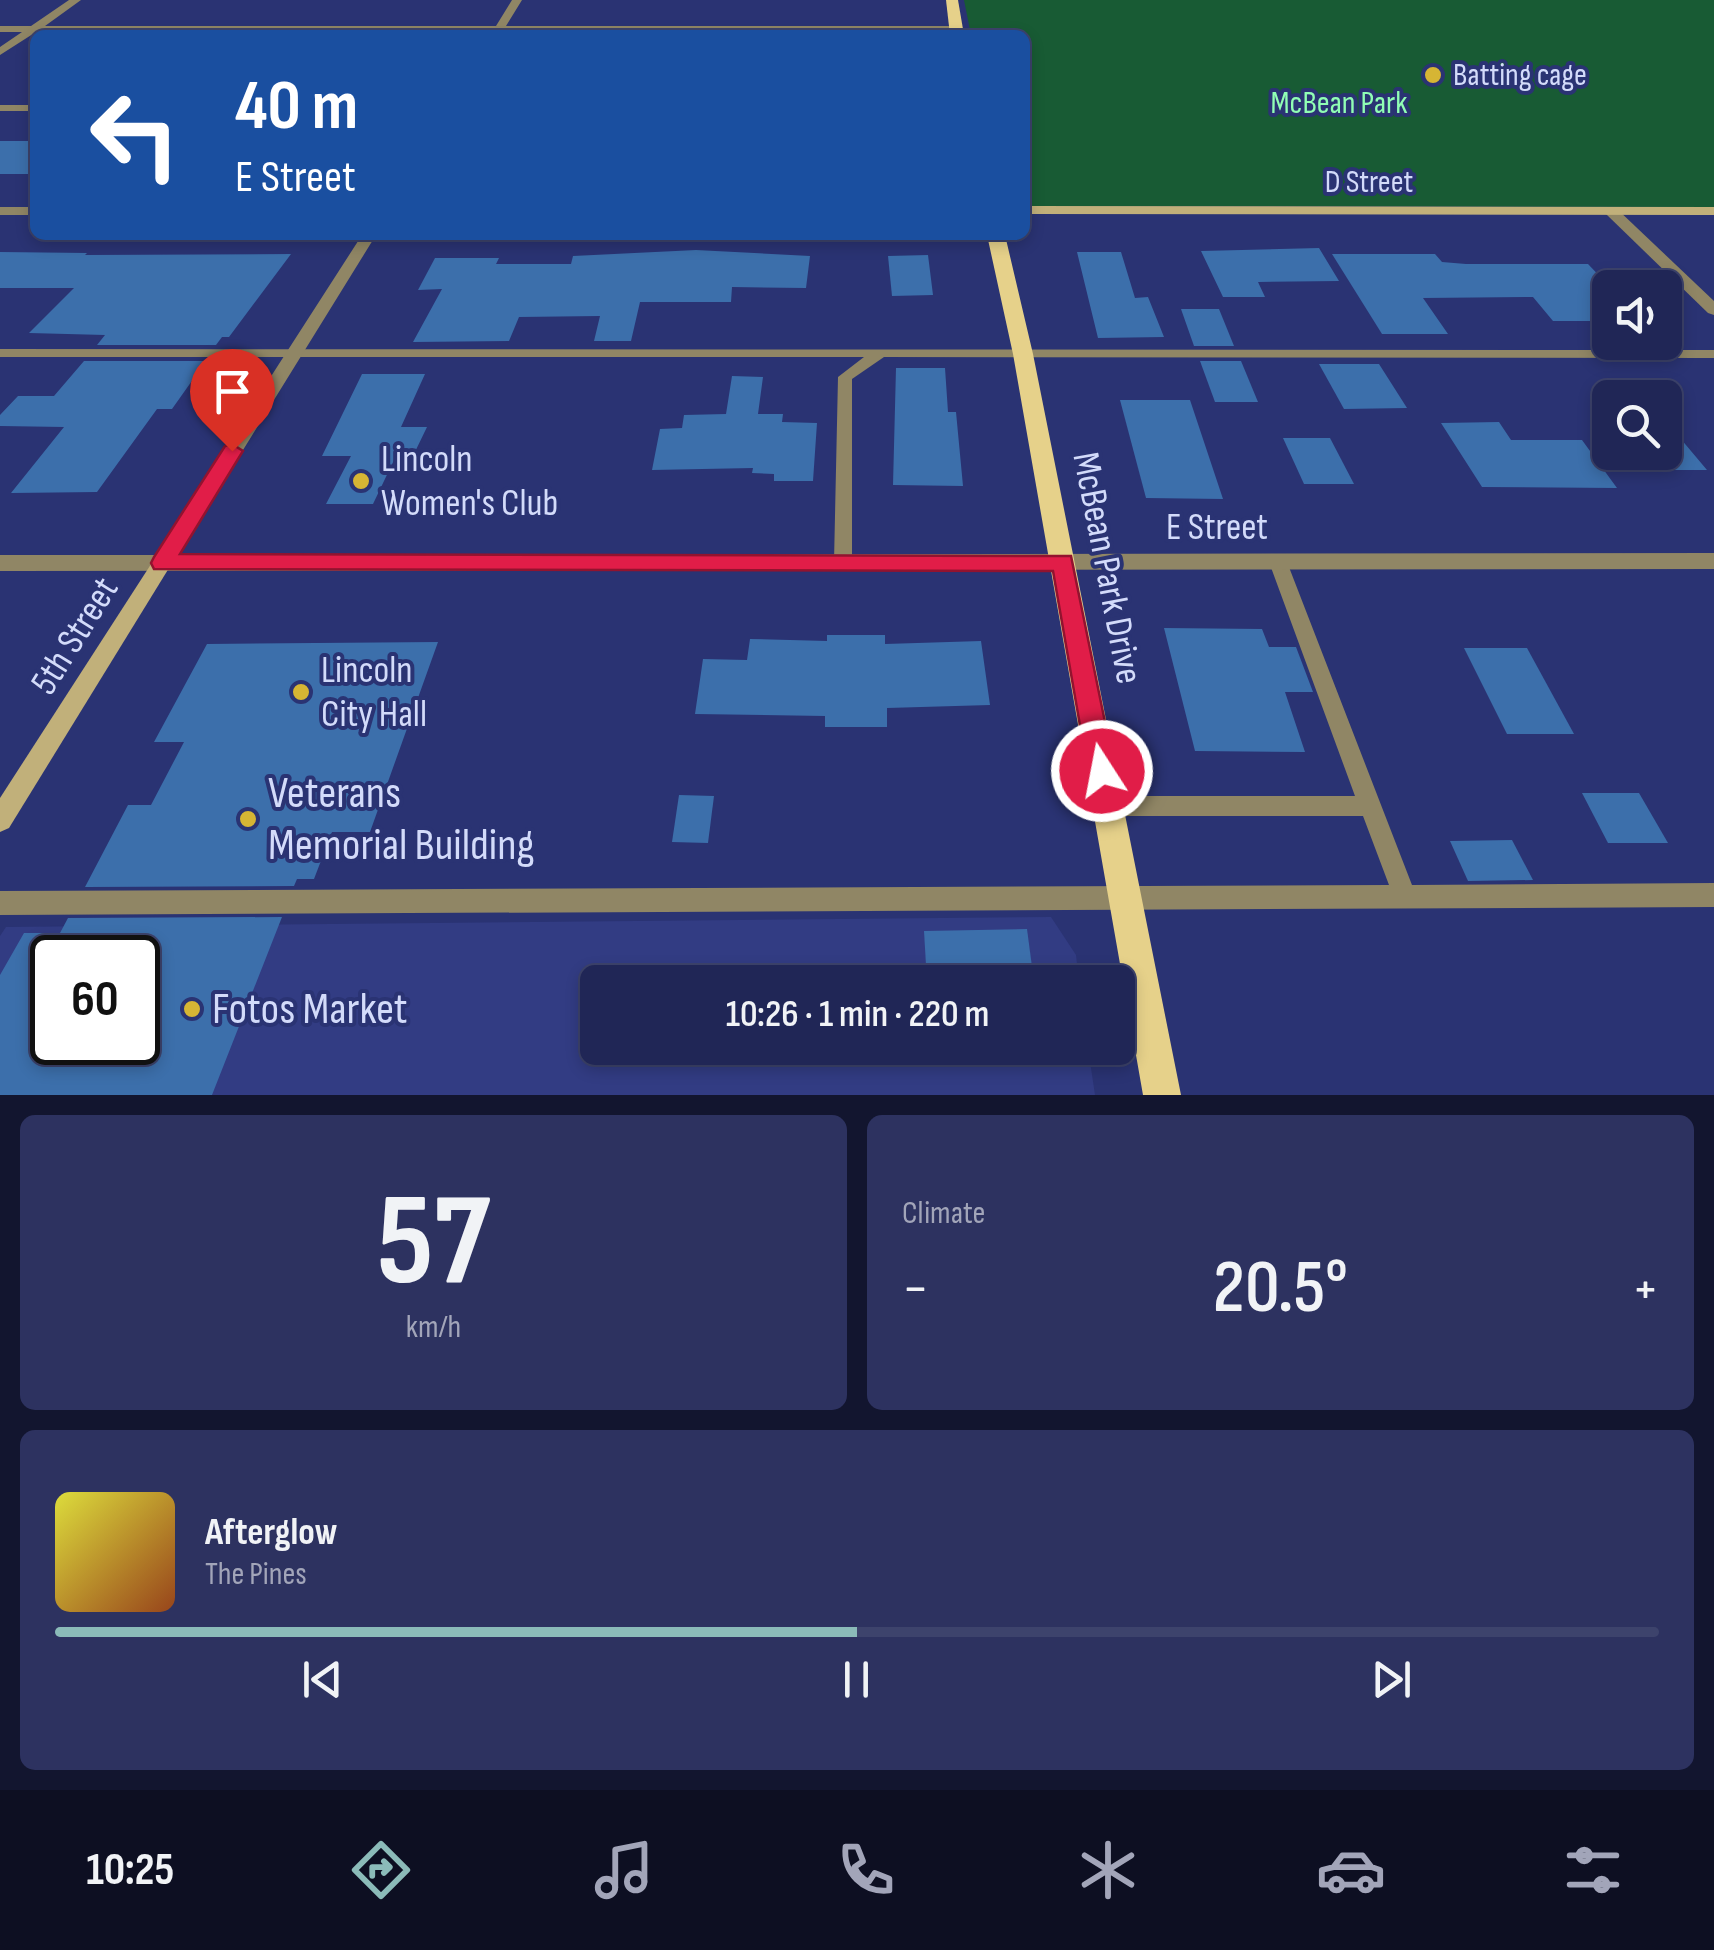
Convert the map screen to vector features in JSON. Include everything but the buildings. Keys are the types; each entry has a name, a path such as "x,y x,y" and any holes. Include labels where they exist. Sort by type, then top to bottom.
{"main road":[{"path":"952,0 957,30"},
{"name":"McBean Park Drive","path":"997,240 1024,354 1162,1095"}],"street":[{"path":"0,29 33,30 76,0"},
{"path":"498,30 517,0"},
{"path":"0,52 30,32"},
{"path":"0,210 30,210"},
{"name":"D Street","path":"1030,210 1714,211"},
{"path":"1611,211 1714,310"},
{"name":"5th Street","path":"0,820 366,240"},
{"name":"E Street","path":"0,563 1714,561"}],"lane":[{"path":"0,108 30,108"},
{"path":"0,353 1714,354"},
{"path":"843,562 844,377 882,353"},
{"path":"1278,562 1406,896"},
{"path":"1108,806 1370,806"},
{"path":"0,903 1714,895"}],"shaded area":[{"path":"1051,917 1076,955 1077,965 580,965 580,1065 1091,1065 1095,1095 0,1095 0,936 6,927"}],"green space":[{"name":"McBean Park","path":"964,0 1714,0 1714,207 1030,206 1030,30 970,30"}],"place":[{"name":"Batting cage","path":"1433,75"},
{"name":"Lincoln Women's Club","path":"361,481"},
{"name":"Lincoln City Hall","path":"301,692"},
{"name":"Veterans Memorial Building","path":"248,819"},
{"name":"Fotos Market","path":"192,1009"}],"route":[{"path":"232,451 162,563 1062,562 1102,771"}]}
